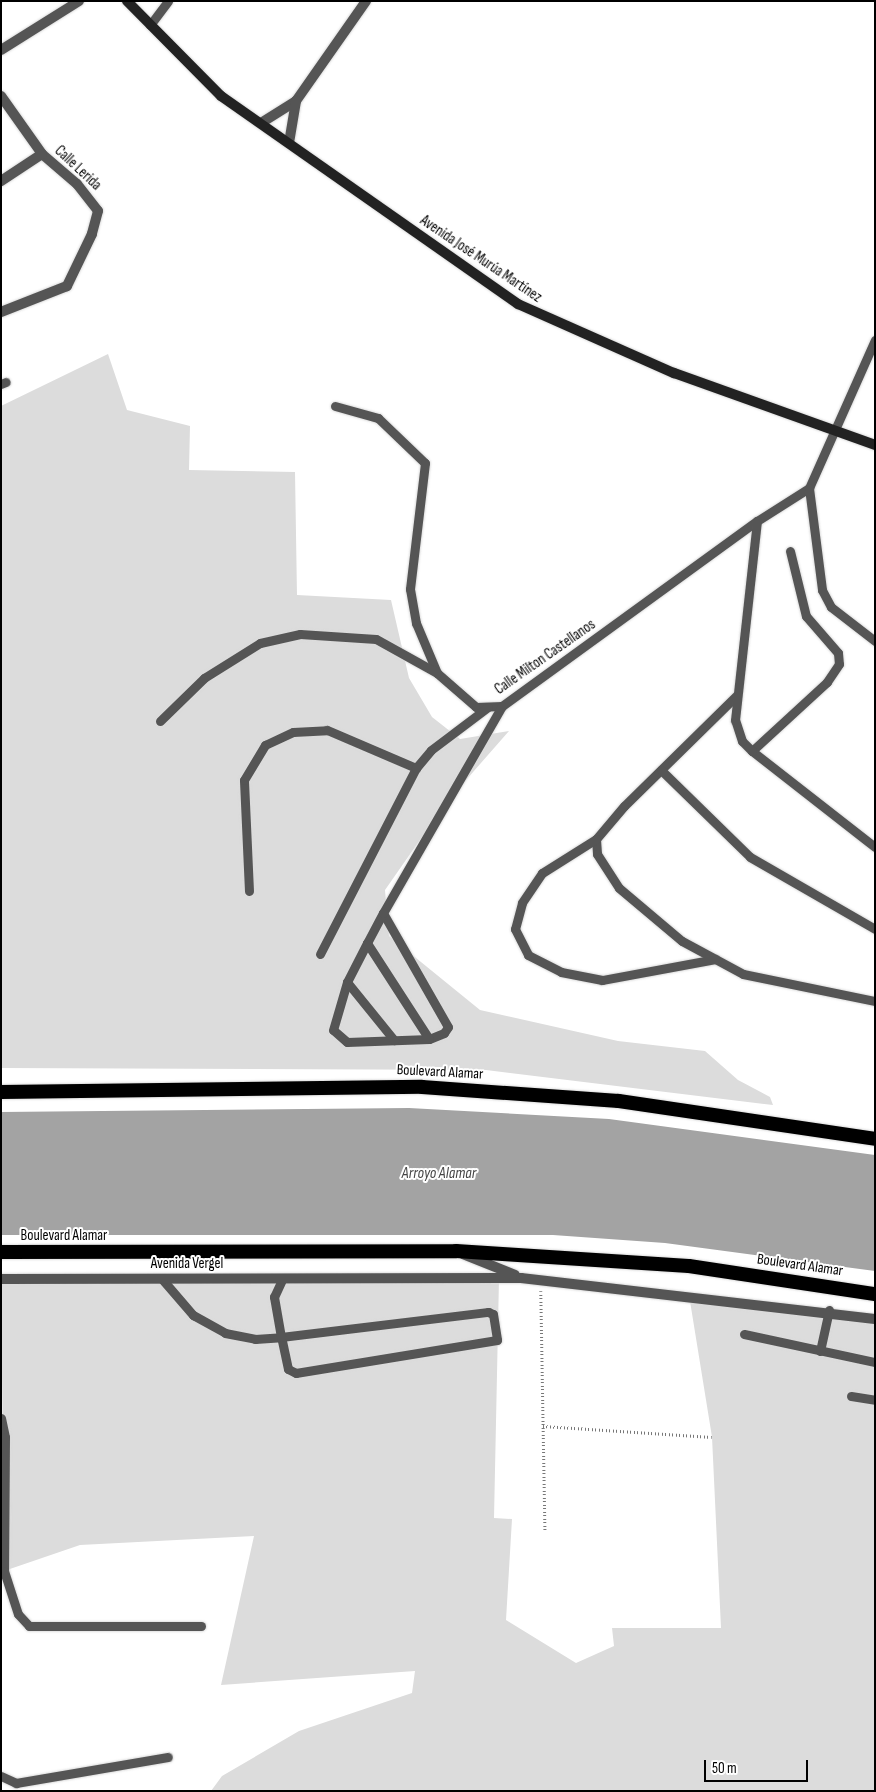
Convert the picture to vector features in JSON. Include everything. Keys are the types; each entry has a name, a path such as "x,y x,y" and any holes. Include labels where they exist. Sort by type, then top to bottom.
{"highway":[{"name":"Boulevard Alamar","path":"1,1092 358,1085 451,1089 619,1102 875,1139"},
{"name":"Boulevard Alamar","path":"1,1252 456,1250 689,1266 875,1294"}],"main road":[{"name":"Avenida José Murúa Martínez","path":"127,1 221,96 541,317 674,373 875,445"}],"street":[{"path":"1,50 79,1"},
{"path":"260,123 296,101 366,1"},
{"name":"Calle Lerida","path":"1,96 42,154 93,202 98,220 67,286 1,312"},
{"path":"289,143 296,101"},
{"path":"1,181 42,154"},
{"path":"456,1250 521,1278 829,1310 875,1319"},
{"name":"Avenida Vergel","path":"1,1279 372,1276 521,1278"}],"lane":[{"path":"150,24 168,1"},
{"path":"875,340 837,431 809,488 822,590 832,607 875,641"},
{"name":"Calle Milton Castellanos","path":"336,406 378,418 425,463 410,589 416,623 437,673 476,708 502,706 757,521 809,488"},
{"path":"757,521 734,720 742,741 752,751 875,847"},
{"path":"752,751 827,682 839,664 838,653 806,616 790,551"},
{"path":"160,722 204,678 260,643 300,634 376,639 437,673"},
{"path":"715,959 602,980 561,972 528,955 515,929 522,903 542,873 596,839 661,770 737,695"},
{"path":"383,914 448,1027 428,1039 347,1042 337,1037 333,1030 347,982 383,914 502,706"},
{"path":"320,954 416,768 431,750 489,707"},
{"path":"249,891 244,780 265,745 294,732 328,730 416,768"},
{"path":"661,770 750,857 875,929"},
{"path":"596,839 597,854 619,888 682,942 743,974 875,1001"},
{"path":"367,944 428,1039"},
{"path":"347,982 394,1040"},
{"path":"162,1279 193,1315 225,1333 255,1339 281,1337 488,1312 493,1314 497,1340 296,1373 288,1369 281,1337 274,1297 283,1278"},
{"path":"820,1351 829,1310"},
{"path":"744,1334 875,1362"},
{"path":"851,1396 875,1400"},
{"path":"1,1418 5,1437 4,1571 18,1614 29,1626 201,1626"},
{"path":"1,1776 16,1783 168,1757"}],"path":[{"path":"541,1280 545,1532"},
{"path":"543,1426 712,1437"}],"shaded area":[{"path":"108,354 127,410 190,426 189,470 295,472 297,595 391,600 409,678 432,717 460,739 509,731 445,804 385,890 389,936 480,1010 618,1041 705,1051 738,1080 770,1097 773,1105 486,1070 1,1068 1,406"},
{"path":"499,1278 494,1518 512,1519 506,1620 576,1663 614,1646 612,1628 721,1628 712,1437 689,1295 875,1319 875,1791 211,1791 222,1776 299,1731 412,1693 415,1671 221,1685 254,1536 80,1545 4,1571 1,1279"}],"water":[{"name":"Arroyo Alamar","path":"409,1108 609,1119 875,1155 875,1271 665,1243 553,1235 1,1235 1,1112"}]}
